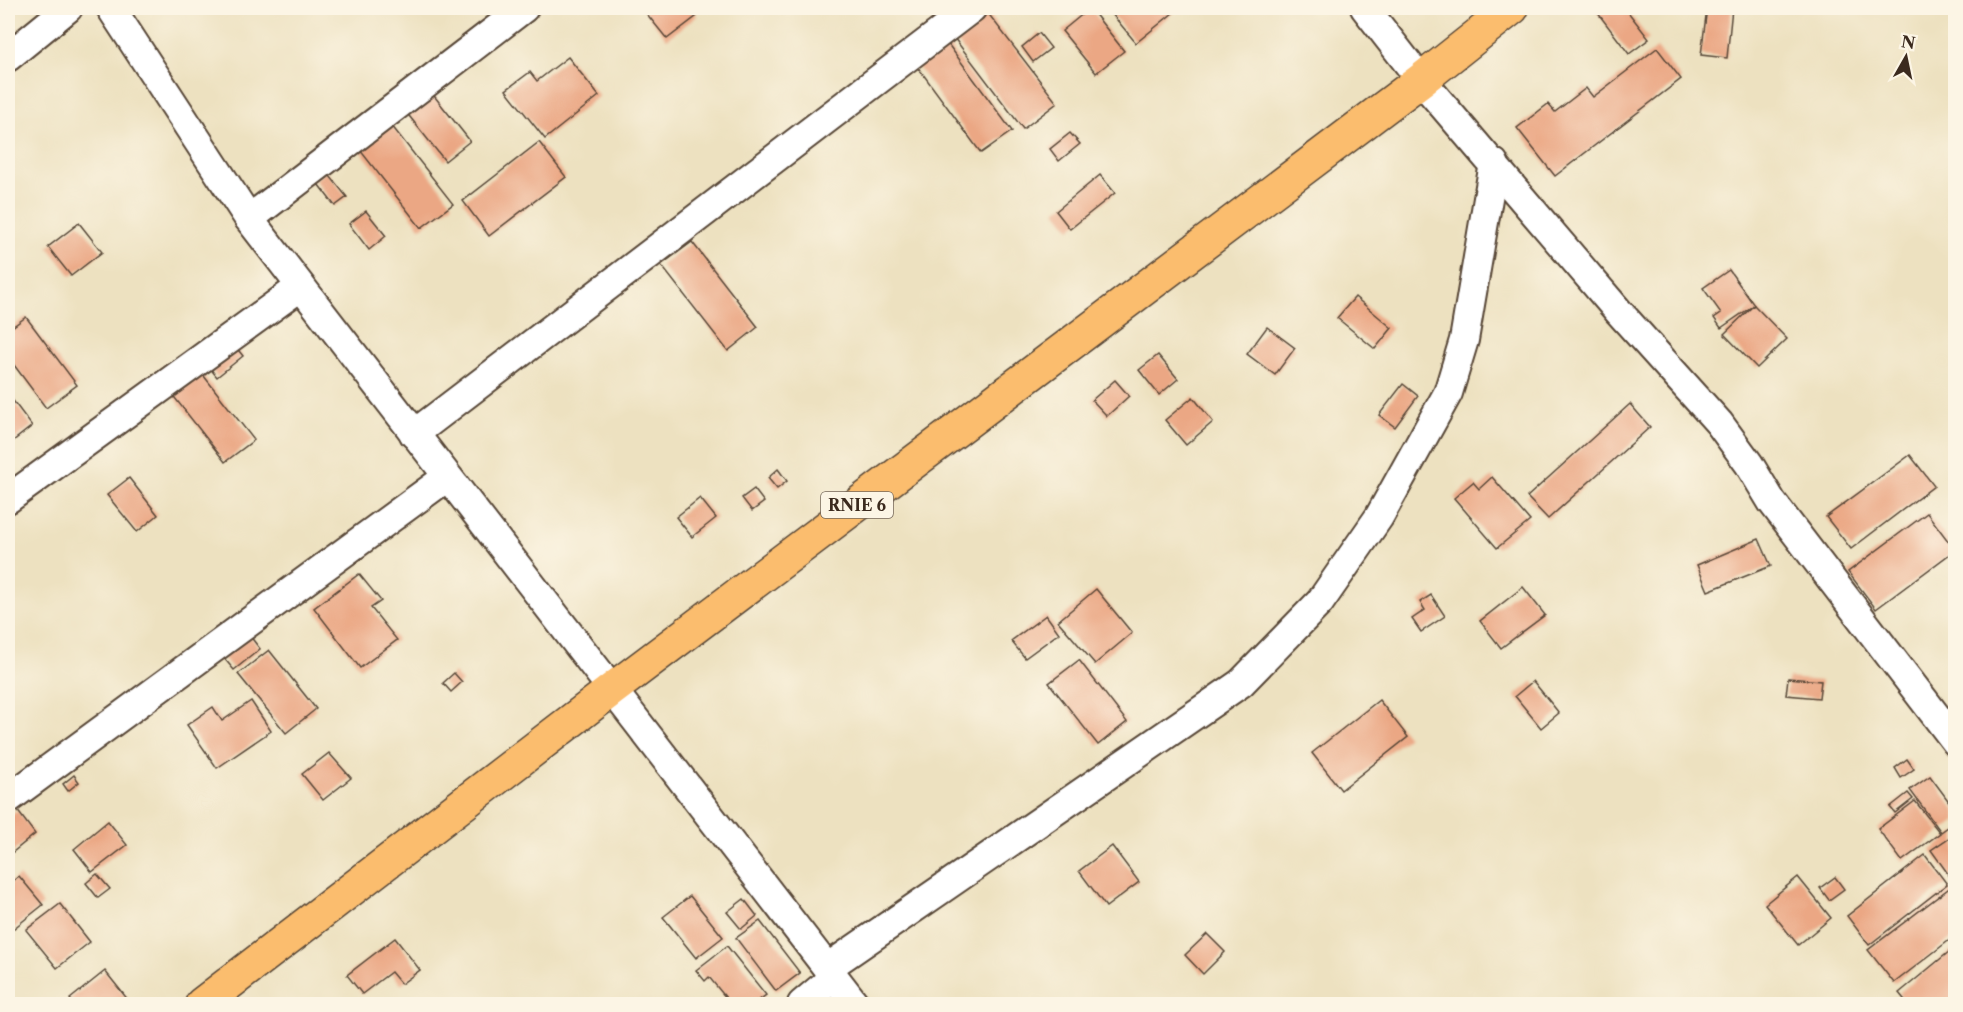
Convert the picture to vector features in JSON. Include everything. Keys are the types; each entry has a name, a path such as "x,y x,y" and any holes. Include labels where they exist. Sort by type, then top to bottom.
{"main road":[{"name":"RNIE 6","path":"202,1005 610,691 1421,80 1512,8"}],"street":[{"path":"8,57 68,8"},
{"path":"111,8 249,219 610,691 855,1005"},
{"path":"249,219 524,8"},
{"path":"414,434 972,8"},
{"path":"1365,8 1421,80 1619,312 1719,423 1749,464 1772,502 1956,742"},
{"path":"802,1005 830,973 1241,683 1320,602 1379,517 1449,393 1464,340 1494,164"},
{"path":"8,499 300,286"},
{"path":"8,799 447,477"}],"building":[{"path":"642,8 691,8 697,16 667,39"},
{"path":"984,8 1057,103 1023,129 948,30"},
{"path":"1090,8 1124,51 1096,73 1062,31"},
{"path":"1107,8 1179,8 1136,43"},
{"path":"1594,8 1625,8 1649,39 1629,54"},
{"path":"1707,8 1732,8 1727,58 1701,55"},
{"path":"1039,33 1051,48 1033,62 1022,47"},
{"path":"945,40 1012,131 981,153 914,62"},
{"path":"1657,48 1681,79 1555,176 1517,128 1548,104 1555,112 1586,88 1593,97"},
{"path":"568,57 599,96 545,139 506,90 530,72 537,81"},
{"path":"431,92 470,141 445,161 406,112"},
{"path":"388,121 453,204 421,228 356,145"},
{"path":"1070,133 1080,144 1059,161 1050,149"},
{"path":"539,142 566,177 489,236 463,201"},
{"path":"326,171 347,197 335,206 315,180"},
{"path":"1100,175 1115,193 1070,229 1056,211"},
{"path":"366,211 386,236 369,250 349,224"},
{"path":"79,223 102,252 71,276 48,247"},
{"path":"692,242 758,327 728,351 661,265"},
{"path":"1729,270 1754,305 1721,328 1714,318 1721,313 1703,288"},
{"path":"1355,297 1392,328 1375,349 1337,318"},
{"path":"1754,305 1787,339 1757,368 1724,334"},
{"path":"26,317 77,385 46,408 8,357 8,330"},
{"path":"1267,327 1295,348 1275,375 1247,354"},
{"path":"231,341 243,356 217,377 205,362"},
{"path":"1158,355 1178,379 1159,395 1139,370"},
{"path":"200,371 254,440 225,462 171,393"},
{"path":"1115,380 1129,396 1107,416 1092,400"},
{"path":"1403,384 1418,396 1395,427 1379,415"},
{"path":"8,394 32,426 8,445"},
{"path":"1193,397 1213,422 1186,445 1165,420"},
{"path":"1630,404 1650,427 1548,519 1527,497"},
{"path":"1910,455 1934,486 1851,549 1826,517"},
{"path":"778,469 787,481 777,489 768,478"},
{"path":"1492,477 1530,521 1497,548 1454,498 1473,482 1479,489"},
{"path":"129,478 158,515 137,532 107,495"},
{"path":"754,489 764,502 752,511 742,498"},
{"path":"700,498 716,518 692,537 676,517"},
{"path":"1927,513 1955,550 1876,609 1848,572"},
{"path":"1759,539 1771,566 1708,591 1697,565"},
{"path":"359,574 381,601 371,608 397,640 360,668 314,608"},
{"path":"1523,587 1545,615 1501,648 1480,621"},
{"path":"1096,589 1132,633 1095,664 1058,621"},
{"path":"1431,595 1445,616 1421,632 1412,619 1425,610 1420,602"},
{"path":"1046,615 1059,633 1025,658 1011,641"},
{"path":"250,636 260,649 234,670 223,657"},
{"path":"269,650 316,709 286,733 238,674"},
{"path":"1079,660 1127,722 1098,745 1049,683"},
{"path":"454,673 462,682 451,692 443,683"},
{"path":"1788,678 1821,681 1819,698 1786,695"},
{"path":"1533,681 1559,713 1541,728 1515,696"},
{"path":"1379,700 1408,737 1341,790 1312,753"},
{"path":"251,701 271,731 217,768 187,725 213,707 222,721"},
{"path":"329,753 351,778 323,800 302,774"},
{"path":"1907,759 1914,769 1901,778 1895,768"},
{"path":"74,775 79,782 68,791 63,784"},
{"path":"1930,776 1956,811 1956,821 1941,832 1910,790"},
{"path":"1908,793 1913,799 1895,813 1890,807"},
{"path":"1915,801 1940,833 1902,861 1878,829"},
{"path":"17,810 35,834 8,856 8,817"},
{"path":"108,821 127,845 92,872 74,849"},
{"path":"1956,833 1956,875 1951,878 1931,850"},
{"path":"1112,846 1139,882 1106,907 1079,871"},
{"path":"1925,855 1947,884 1869,945 1847,916"},
{"path":"97,874 110,889 98,898 86,883"},
{"path":"19,876 43,905 8,933 8,885"},
{"path":"1798,877 1831,918 1798,945 1765,904"},
{"path":"1835,877 1844,889 1829,900 1820,888"},
{"path":"1956,883 1956,935 1894,983 1868,950"},
{"path":"690,896 723,937 696,958 663,917"},
{"path":"744,899 757,916 741,929 727,912"},
{"path":"60,904 90,942 57,968 26,930"},
{"path":"760,921 800,973 776,991 736,938"},
{"path":"1207,934 1225,952 1203,974 1185,955"},
{"path":"395,938 420,970 401,984 391,972 362,994 347,975"},
{"path":"727,946 766,995 754,1004 731,1004 709,977 705,981 696,970"},
{"path":"1956,946 1956,1004 1908,1004 1899,993"},
{"path":"105,971 129,1001 124,1004 74,1004 70,999"}]}
